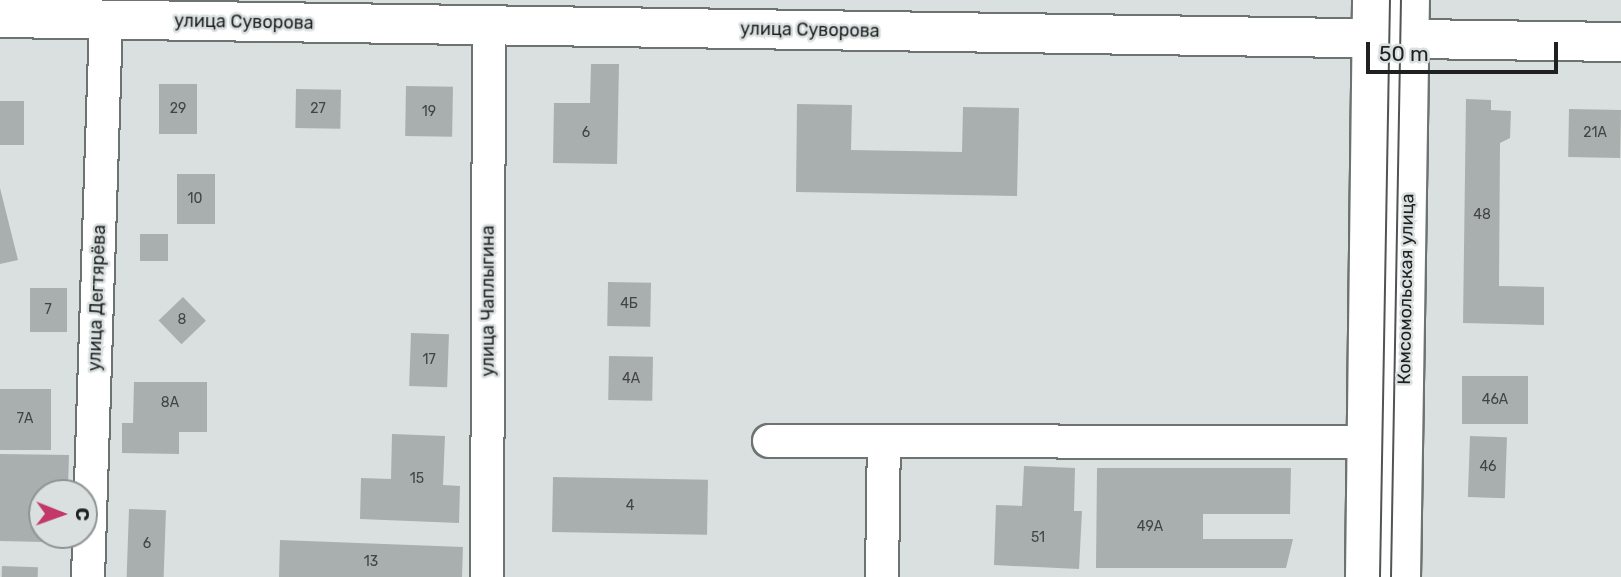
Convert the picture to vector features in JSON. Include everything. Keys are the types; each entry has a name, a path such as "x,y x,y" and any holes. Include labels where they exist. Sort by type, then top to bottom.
{"main road":[{"name":"Комсомольская улица","path":"1365,577 1371,0"},
{"name":"Комсомольская улица","path":"1401,577 1410,0"},
{"name":"улица Суворова","path":"0,18 1621,42"}],"street":[{"name":"улица Дегтярёва","path":"88,577 106,19"},
{"name":"улица Чаплыгина","path":"487,577 489,25"},
{"path":"769,441 1366,442"},
{"path":"882,577 884,441"}],"building":[{"path":"591,64 619,64 617,164 553,163 554,103 590,103"},
{"path":"159,84 197,84 197,134 159,134"},
{"path":"406,86 453,87 452,137 405,136"},
{"path":"296,89 341,90 340,129 295,128"},
{"path":"1466,99 1491,100 1491,110 1511,111 1510,138 1500,143 1499,286 1544,287 1544,325 1463,323"},
{"path":"0,101 24,101 24,145 0,145"},
{"path":"797,104 852,105 851,150 962,152 963,107 1019,108 1017,196 796,192"},
{"path":"1569,109 1621,110 1620,158 1568,157"},
{"path":"177,174 215,174 215,224 177,224"},
{"path":"0,188 18,260 0,264"},
{"path":"140,234 168,234 168,261 140,261"},
{"path":"608,282 651,283 650,327 607,326"},
{"path":"30,288 67,288 67,332 30,332"},
{"path":"183,297 206,321 181,344 159,321"},
{"path":"411,333 449,334 447,387 409,386"},
{"path":"609,356 653,357 652,401 608,400"},
{"path":"1462,376 1528,376 1528,424 1462,424"},
{"path":"134,382 207,382 207,432 179,432 179,454 122,453 122,423 133,423"},
{"path":"0,389 51,389 51,450 0,450"},
{"path":"392,434 445,436 443,485 460,486 459,523 360,519 361,478 391,479"},
{"path":"1470,436 1507,437 1505,498 1468,497"},
{"path":"0,454 69,455 68,479 28,479 28,542 0,541"},
{"path":"1024,466 1075,468 1074,511 1082,511 1079,569 994,565 996,505 1022,506"},
{"path":"1097,468 1291,468 1290,514 1203,514 1203,539 1293,539 1286,568 1096,568"},
{"path":"553,477 708,480 707,535 552,532"},
{"path":"129,509 166,510 164,577 127,577"},
{"path":"280,540 463,547 462,577 279,577"},
{"path":"2,566 38,567 38,577 2,577"}],"tram line":[{"path":"1380,577 1390,0"},
{"path":"1391,577 1401,0"}]}
